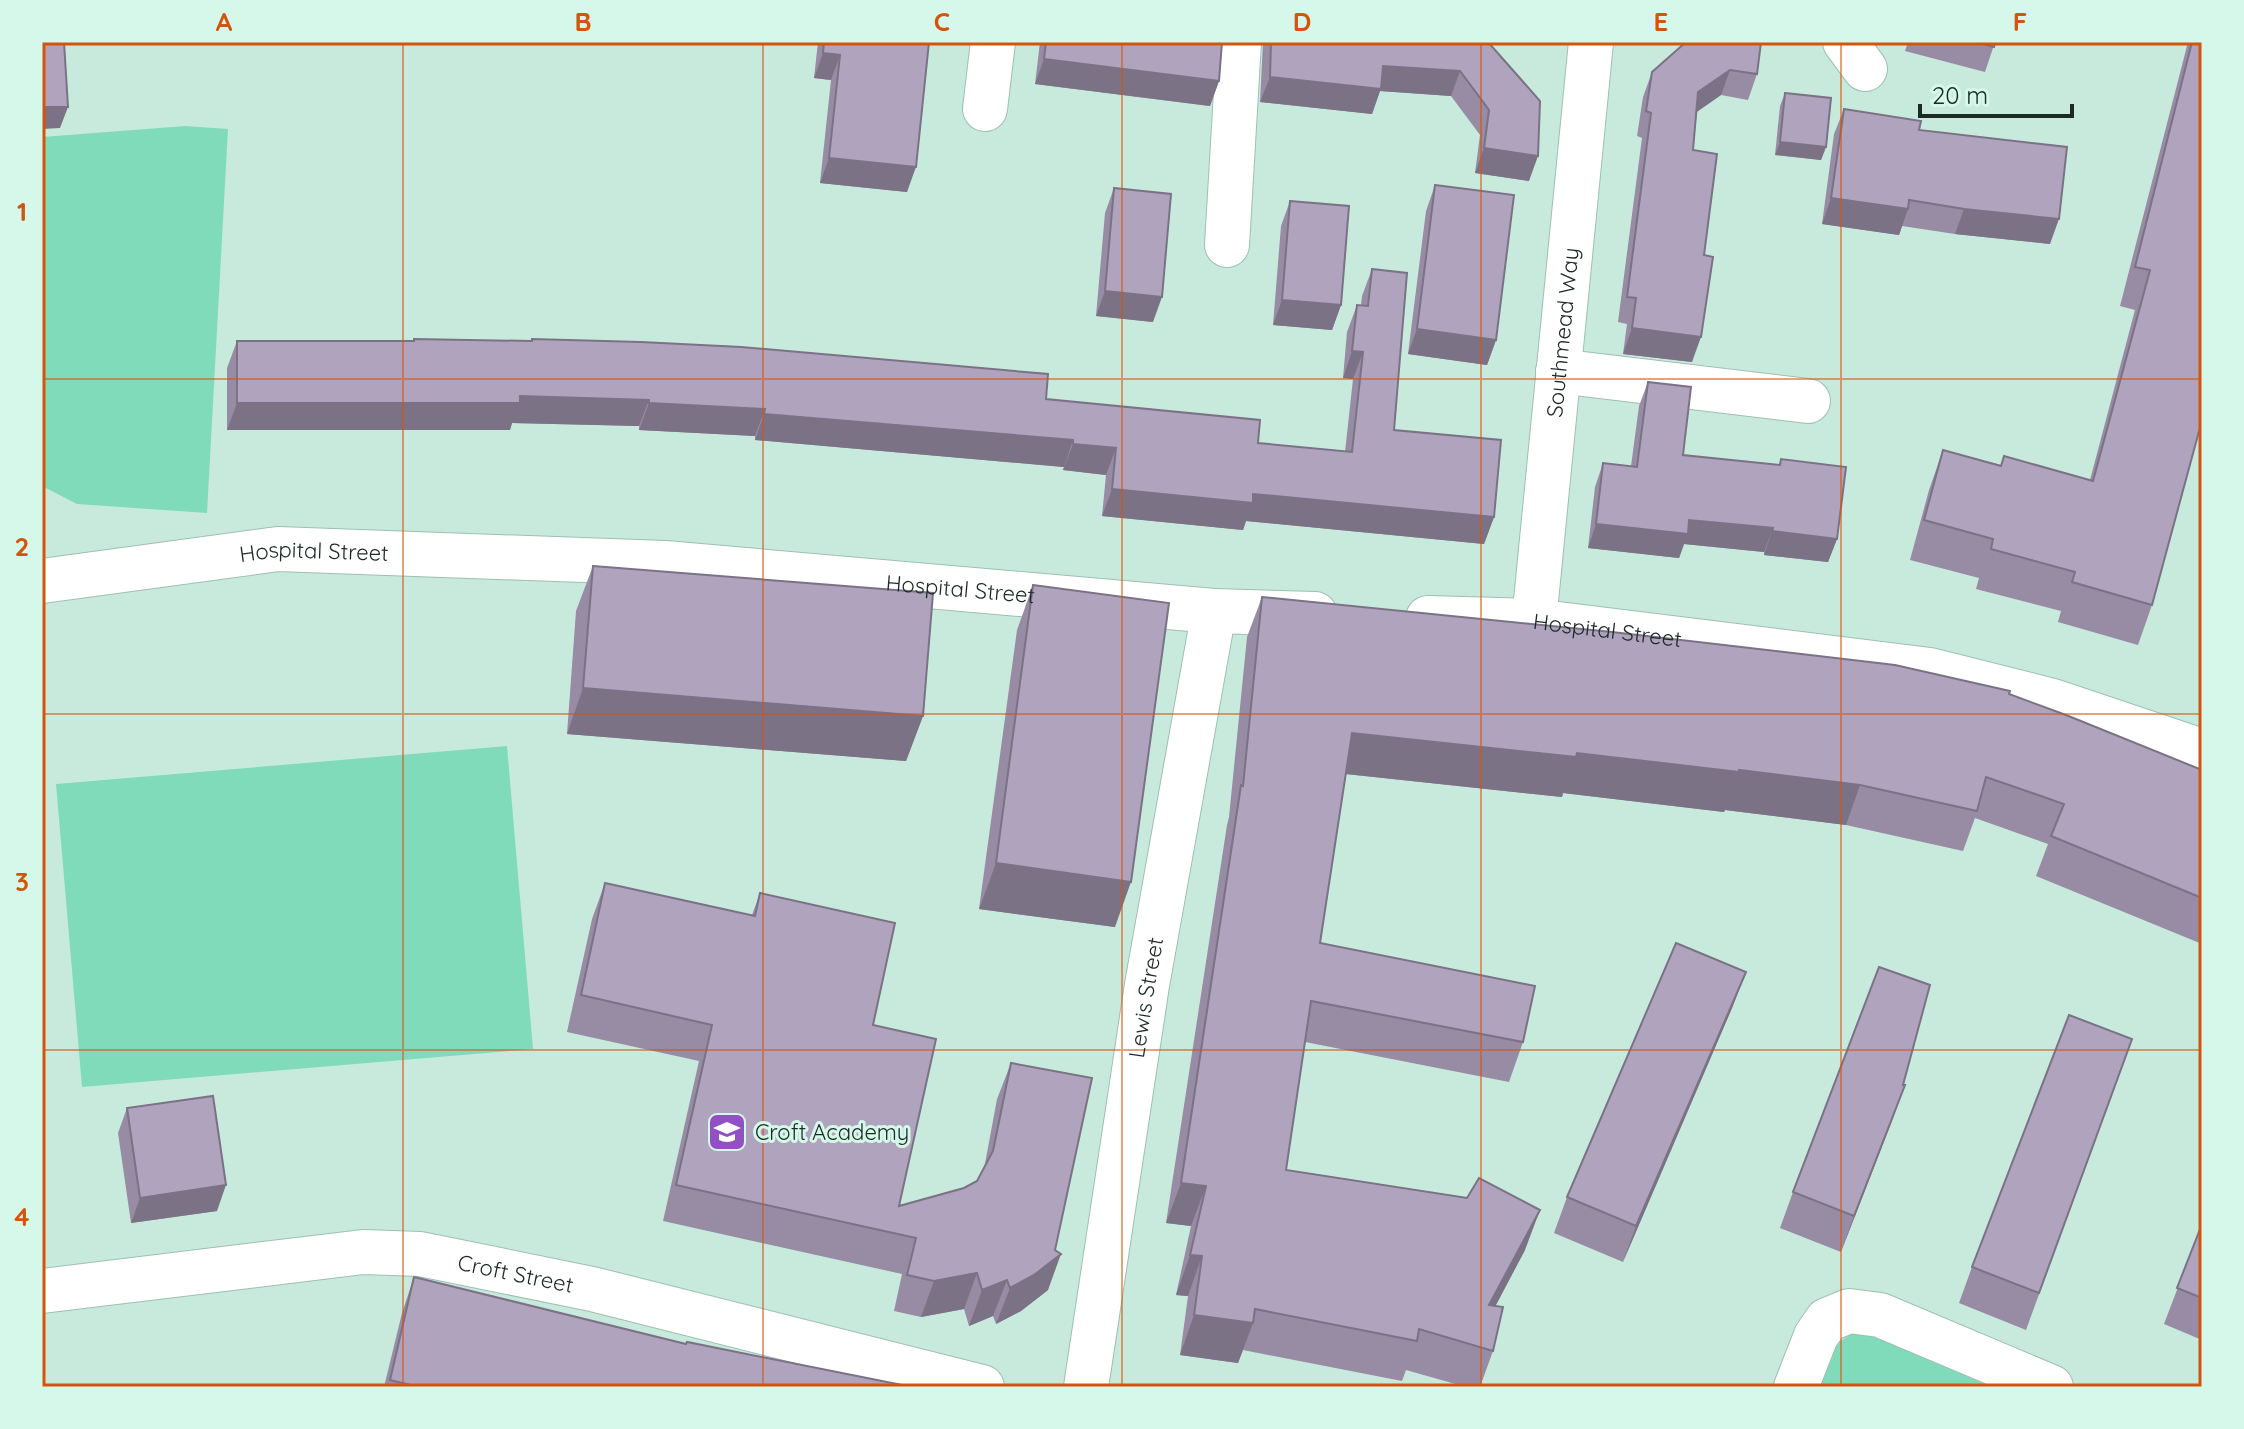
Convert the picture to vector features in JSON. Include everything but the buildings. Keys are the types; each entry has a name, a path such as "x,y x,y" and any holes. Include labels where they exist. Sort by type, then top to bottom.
{"street":[{"path":"985,109 993,42"},
{"path":"1227,245 1239,42"},
{"name":"Southmead Way","path":"1534,621 1591,42"},
{"path":"1558,371 1808,401"},
{"name":"Hospital Street","path":"42,581 278,549 665,563 1214,611 1534,621 1930,670 2199,737"},
{"name":"Lewis Street","path":"1086,1387 1147,985 1214,611"},
{"name":"Croft Street","path":"42,1291 363,1252 420,1254 592,1289 982,1387"},
{"path":"1796,1387 1816,1336 1827,1320 1849,1311 1880,1315 2051,1387"}],"green space":[{"path":"185,126 228,129 207,513 77,504 42,486 42,137"},
{"path":"507,746 533,1049 82,1087 56,784"},
{"path":"1866,1323 2010,1387 1816,1387 1834,1346"}],"place":[{"name":"Croft Academy","path":"727,1132"}]}
